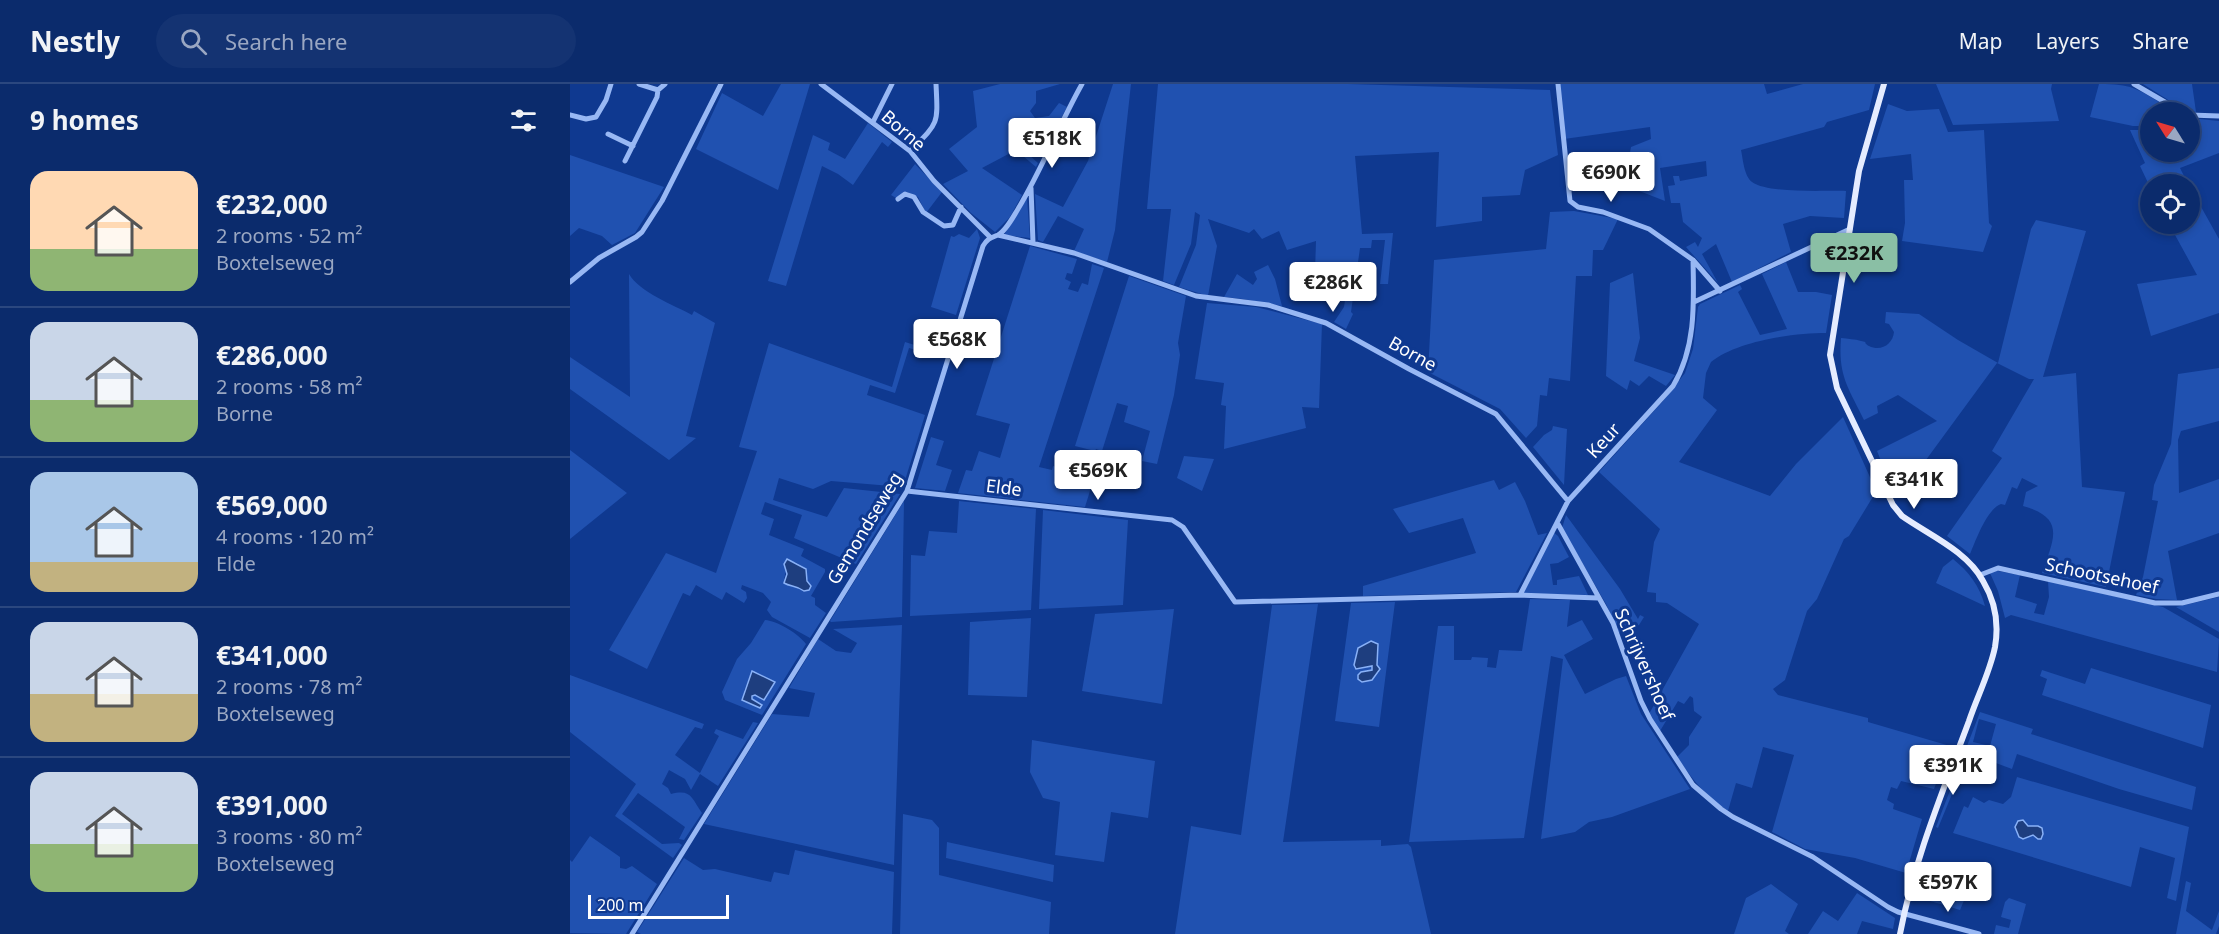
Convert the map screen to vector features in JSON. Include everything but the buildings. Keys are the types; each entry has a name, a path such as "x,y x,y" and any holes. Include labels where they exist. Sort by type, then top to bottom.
{"main road":[{"path":"1884,84 1859,171 1830,356 1837,388 1893,505 1902,516 1968,562 1980,575 1995,614 1995,647 1915,869 1900,934"}],"street":[{"path":"570,115 586,119 597,117 611,84"},
{"path":"639,84 658,90"},
{"path":"625,162 657,97 658,90 665,84"},
{"path":"570,282 599,258 642,232 662,201 721,84"},
{"name":"Borne","path":"821,84 910,151 934,181 990,237"},
{"path":"873,122 892,84"},
{"path":"910,151 934,126 937,116 936,84"},
{"path":"990,237 998,235 1010,221 1031,187 1082,84"},
{"path":"1558,84 1570,201 1578,207 1603,212 1649,230 1693,260 1720,291"},
{"path":"2134,84 2165,102"},
{"path":"2200,115 2219,116"},
{"path":"608,134 633,146"},
{"path":"1031,187 1033,243"},
{"path":"898,199 905,194 914,196 923,212 944,226 953,225 961,207"},
{"path":"1694,302 1850,229"},
{"name":"Borne","path":"998,235 1074,253 1196,296 1268,305 1326,323 1496,414 1568,501"},
{"name":"Gemondseweg","path":"632,934 907,491 982,249 990,237"},
{"name":"Keur","path":"1520,595 1568,501 1677,379 1687,356 1694,302 1693,260"},
{"name":"Elde","path":"907,491 1172,520 1183,527 1235,602 1520,595"},
{"name":"Schrijvershoef","path":"1558,524 1613,623 1641,701 1650,719 1694,785 1733,817 1813,856 1887,907 1904,914 1979,934"},
{"name":"Schootsehoef","path":"1980,575 1998,568 2155,603 2173,604 2219,594"},
{"path":"1520,595 1598,598"}],"shaded area":[{"path":"781,84 810,84 778,190 696,149 722,93 763,116"},
{"path":"1000,84 1060,84 1036,91 1036,103 1030,111 1035,118 1049,116 1059,103 1067,107 1055,130 1047,128 1018,145 1038,163 1036,167 1016,150 982,168 1022,195 1010,217 995,232 971,213 943,184 968,171 949,149 977,127 973,91"},
{"path":"1113,84 1131,84 1115,230 1107,262 1074,251 1084,229 1058,216 1043,242 1038,240 1035,194 1063,207 1088,161"},
{"path":"1158,84 1348,84 1550,90 1558,155 1525,170 1520,195 1482,197 1482,221 1436,227 1439,152 1355,156 1362,234 1393,233 1388,284 1380,284 1385,240 1372,240 1371,248 1360,248 1351,312 1353,314 1346,329 1334,322 1344,307 1348,280 1315,272 1316,241 1287,250 1279,231 1262,239 1254,229 1249,233 1208,219 1217,246 1208,296 1179,287 1196,245 1200,215 1195,212 1191,244 1174,285 1163,281 1171,209 1147,209"},
{"path":"1559,84 1764,84 1767,94 1803,84 1875,84 1869,110 1827,122 1824,127 1741,150 1747,176 1760,186 1797,191 1846,191 1844,218 1810,216 1783,224 1791,252 1732,282 1716,244 1702,254 1718,283 1686,247 1695,242 1698,247 1702,238 1683,222 1680,203 1671,203 1668,186 1675,185 1673,176 1679,176 1680,181 1707,176 1706,161 1660,168 1665,201 1624,185 1631,147 1651,139 1650,127 1564,139"},
{"path":"1936,84 2052,84 2051,89 2059,121 1953,125"},
{"path":"2099,84 2127,86 2159,102 2140,102 2140,126 2090,117"},
{"path":"2143,84 2192,84 2195,102 2171,102"},
{"path":"1888,104 1907,111 1939,109 1948,132 1984,130 1989,223 1992,226 1983,252 1902,241 1905,223 1904,180 1913,180 1911,154 1870,159"},
{"path":"2200,119 2219,121 2219,153 2200,160"},
{"path":"868,123 892,142 888,147 882,142 853,185 822,166 786,286 768,281 813,135 830,143 828,150 845,159"},
{"path":"2130,130 2140,130 2140,152"},
{"path":"570,155 664,187 635,233 612,245 602,236 579,228 570,236"},
{"path":"2196,162 2180,168 2183,174 2144,174 2140,166 2145,163"},
{"path":"915,164 942,192 926,213 918,197 907,192 896,198 891,195"},
{"path":"1026,199 1030,238 1004,235"},
{"path":"2200,205 2219,239 2219,313 2151,336 2137,284 2197,275 2174,234 2200,234"},
{"path":"1574,211 1618,219 1603,250 1593,250 1592,276 1576,276 1570,381 1549,378 1547,396 1540,395 1537,426 1526,438 1500,409 1428,372 1434,260 1546,249 1550,212"},
{"path":"2036,220 2086,231 2043,377 2076,373 2082,487 2125,492 2106,587 2042,573 2053,532 2046,517 2023,506 2026,492 2038,486 2022,478 2017,489 2012,487 2005,505 2001,504 1991,512 1970,554 1947,536 2002,458 1992,451 2034,379 2029,379 1997,363 1923,464 1895,495 1877,451 1937,421 1898,395 1877,406 1878,413 1864,420 1845,381 1841,362 1841,338 1865,342 1873,348 1886,346 1889,343 1894,332 1889,324 1885,323 1886,312 1919,314 1998,363 2031,229"},
{"path":"977,229 980,238 956,315 931,307 951,236 959,234 969,238"},
{"path":"1030,246 1077,259 1072,274 1067,273 1065,279 1071,282 1068,289 1078,292 1082,283 1088,285 1092,264 1104,268 1039,467 1052,470 1053,466 1068,471 1067,477 1078,481 1081,473 1094,478 1085,507 958,493 966,470 972,471 979,451 1000,458 1010,424 976,415"},
{"path":"1786,262 1798,292 1832,295 1826,333 1782,337 1750,344 1711,362 1706,373 1703,398 1717,410 1679,462 1770,496 1796,464 1843,417 1878,495 1874,495 1849,536 1844,539 1817,599 1807,611 1785,680 1773,689 1778,695 1868,718 1868,722 1950,746 1934,789 1901,781 1897,789 1891,787 1887,800 1894,804 1893,809 1922,819 1906,873 1855,858 1805,849 1772,832 1794,755 1763,747 1752,788 1736,783 1728,811 1706,793 1688,772 1677,757 1689,745 1689,737 1702,717 1694,711 1693,698 1690,696 1684,704 1678,701 1660,731 1649,714 1699,624 1667,603 1656,602 1656,593 1647,592 1654,542 1660,529 1599,472 1685,373 1693,349 1700,304 1740,285 1742,289 1738,292 1760,335 1787,329 1762,274"},
{"path":"1268,265 1275,279 1282,306 1224,297 1237,274 1253,285 1257,279 1254,272"},
{"path":"1633,273 1640,338 1634,361 1675,375 1666,386 1649,376 1639,386 1630,380 1627,390 1606,376 1610,283"},
{"path":"629,274 641,287 658,297 692,315 694,311 715,323 686,436 696,438 669,460 570,389 570,357 630,397"},
{"path":"1129,276 1186,296 1178,343 1180,355 1174,395 1157,464 1142,461 1150,431 1124,422 1128,406 1117,403 1102,451 1075,446"},
{"path":"1207,303 1256,307 1322,324 1319,408 1302,407 1306,428 1224,449 1226,406 1221,405 1224,383 1195,379"},
{"path":"905,342 944,354 943,358 909,348 895,393 870,385 867,395 925,415 903,487 831,481 813,489 779,478 773,500 827,517 844,488 900,494 856,564 794,538 802,515 765,502 761,514 774,519 769,535 804,549 801,556 825,569 811,596 815,598 815,605 826,613 810,638 772,617 767,610 771,602 763,593 742,585 741,589 746,592 747,598 744,603 726,592 722,600 696,585 690,596 683,593 647,669 609,650 666,553 716,573 757,451 739,447 769,343 892,387","holes":["795,562 806,571 811,586 809,589 804,591 796,585 791,586 784,579 786,571"]},
{"path":"2219,368 2219,421 2181,431 2178,440 2179,493 2219,479 2219,533 2168,551 2177,600 2136,595 2143,577 2158,501 2152,500 2154,485 2171,444 2178,374"},
{"path":"1553,426 1567,429 1564,485 1533,447 1552,430"},
{"path":"931,437 944,441 936,465 952,470 945,491 915,488"},
{"path":"570,450 627,493 570,539"},
{"path":"1184,456 1214,459 1202,491 1177,478"},
{"path":"1494,480 1499,490 1515,482 1538,535 1547,533 1516,592 1363,596 1363,586 1476,553 1463,518 1409,533 1393,509"},
{"path":"904,501 902,617 831,622 830,621"},
{"path":"959,501 1036,509 1031,610 910,616 911,555 925,556 929,531 957,533"},
{"path":"1043,510 1128,520 1123,605 1039,609"},
{"path":"1566,515 1620,589 1638,619 1640,615 1644,617 1639,625 1619,633 1606,604 1562,528"},
{"path":"1553,532 1558,536 1569,557 1558,563 1550,564 1553,585 1557,585 1557,580 1579,576 1588,595 1526,594 1523,592"},
{"path":"787,559 806,569 807,581 811,586 809,590 804,591 784,583 787,574 784,564"},
{"path":"1953,559 1973,580 1985,606 1936,583 1943,567"},
{"path":"1992,570 2020,575 2015,597 2037,604 2034,613 2044,615 2049,597 2048,581 2163,607 2219,639 2217,672 2011,615 2005,618 1998,591 1990,573"},
{"path":"2219,597 2219,632 2176,607"},
{"path":"1530,599 1570,600 1567,627 1582,620 1593,639 1564,655 1585,694 1626,676 1641,714 1690,789 1612,817 1589,822 1575,832 1541,839 1563,659 1551,656 1524,838 1409,842 1438,626 1454,626 1454,660 1471,660 1472,657 1488,658 1487,667 1496,668 1499,650 1522,651"},
{"path":"1395,602 1379,727 1335,721 1351,603","holes":["1377,647 1376,665 1379,672 1372,680 1360,680 1357,677 1361,672 1373,668 1372,666 1356,669 1354,667 1357,650"]},
{"path":"1318,604 1283,842 1381,840 1381,846 1408,844 1411,847 1431,934 1175,934 1191,826 1241,835 1272,605"},
{"path":"1174,609 1162,704 1082,691 1095,614"},
{"path":"1031,618 1027,697 968,695 970,622"},
{"path":"765,620 788,629 806,644 762,715 725,700 722,692 737,659 751,643","holes":["752,671 775,682 753,695 752,699 744,691"]},
{"path":"902,625 894,865 704,824 772,714 809,717 815,693 789,688 818,639 836,651 851,653 857,643 833,629"},
{"path":"1371,641 1378,644 1377,665 1380,669 1372,680 1362,682 1358,679 1358,675 1361,672 1372,670 1372,666 1356,669 1354,665 1358,648"},
{"path":"2091,668 2211,705 2203,748 2042,695 2047,679 2040,676 2042,670 2085,684"},
{"path":"752,671 775,682 764,700 755,695 752,696 752,699 762,705 760,708 742,700"},
{"path":"570,675 704,724 702,729 695,727 675,755 700,773 719,736 714,733 716,729 743,739 753,722 758,723 718,786 700,774 691,790 685,779 669,770 662,784 671,794 683,793 690,796 702,813 684,840 679,839 685,827 638,793 622,814 662,844 679,843 682,845 673,858 615,816 636,784 570,732"},
{"path":"1980,712 2033,729 2031,734 2196,787 2192,810 2119,789 2017,754 2012,769 1969,753 1938,828 1936,827","holes":["1979,719 1996,724 1990,746 1973,742"]},
{"path":"1032,740 1155,761 1148,818 1111,812 1104,862 1055,855 1060,802 1043,798 1030,772"},
{"path":"2017,777 2189,827 2176,901 2167,898 2175,858 2140,847 2131,887 1953,833 1964,806 1968,808 1973,797 1984,803 1989,800 2003,804 2011,797"},
{"path":"903,814 932,820 939,828 939,875 1051,902 1049,934 900,934"},
{"path":"2023,820 2028,826 2042,828 2041,839 2033,835 2023,839 2019,837 2015,827 2018,821"},
{"path":"590,836 620,857 620,868 626,869 632,866 657,884 626,934 570,933 570,860 572,862"},
{"path":"947,842 1054,865 1053,882 946,858"},
{"path":"795,850 894,872 892,934 641,934 637,932 684,858 703,870 715,869 771,882 774,872 789,875"},
{"path":"1925,863 1973,879 1960,910 1917,897"},
{"path":"2186,881 2191,883 2186,911 2212,930 2219,911 2219,926 2216,934 2176,934"},
{"path":"1771,884 1798,904 1785,931 1789,934 1734,934 1746,898"},
{"path":"1857,893 1895,918 1893,929 1862,921 1857,934 1808,934 1823,911 1838,921"},
{"path":"2009,898 2026,904 2018,934 1994,934 1996,925 2009,928 2011,920 2001,917 2005,902"}]}
